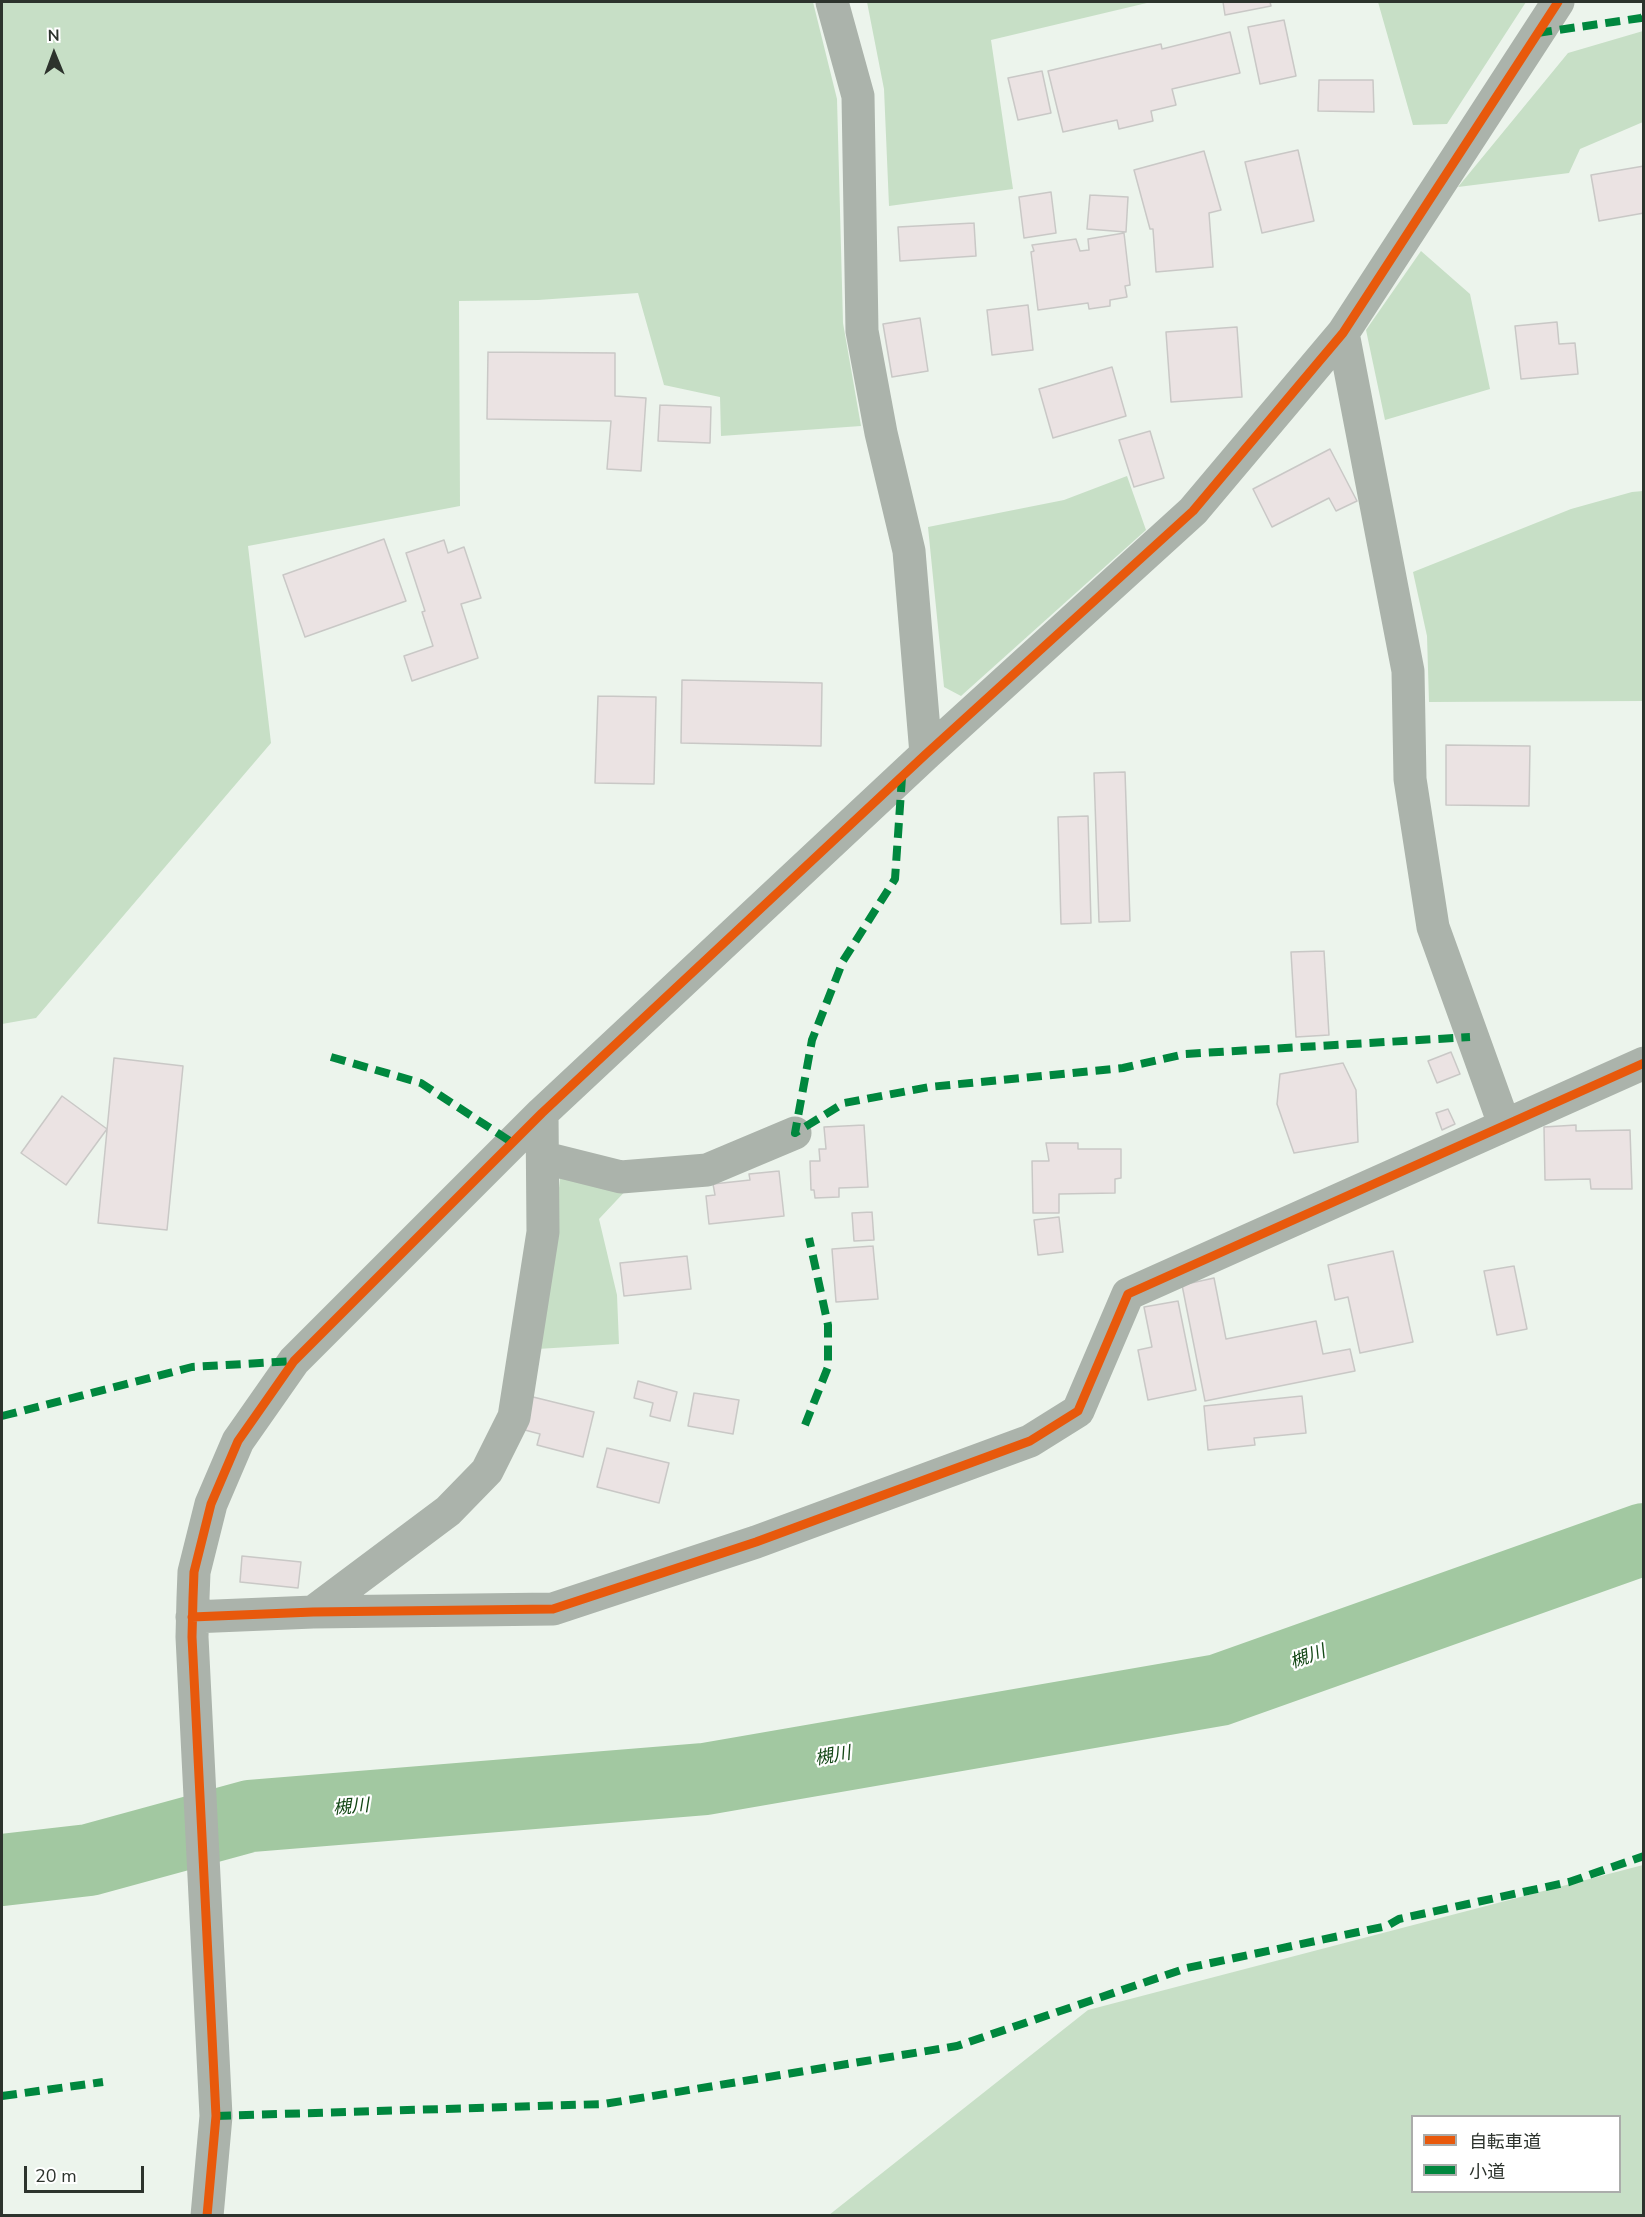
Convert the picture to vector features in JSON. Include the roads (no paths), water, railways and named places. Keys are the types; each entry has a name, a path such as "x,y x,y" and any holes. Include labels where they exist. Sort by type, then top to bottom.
{"street":[{"path":"832,2 858,96 862,331 881,433 909,551 926,754"},
{"path":"207,2216 216,2116 192,1627 194,1572 211,1504 238,1441 294,1361 542,1113 926,754 1193,511 1344,333 1558,2"},
{"path":"1344,333 1408,671 1410,779 1433,927 1504,1124"},
{"path":"192,1627 313,1611 553,1609 756,1542 1030,1441 1078,1411 1128,1294 1644,1063"},
{"path":"313,1611 448,1510 487,1471 514,1417 543,1232 545,1158 542,1113"},
{"path":"545,1158 621,1177 707,1170 795,1132"}],"waterway":[{"name":"槻川","path":"2,1870 89,1860 250,1816 705,1779 1219,1690 1644,1539"}]}
